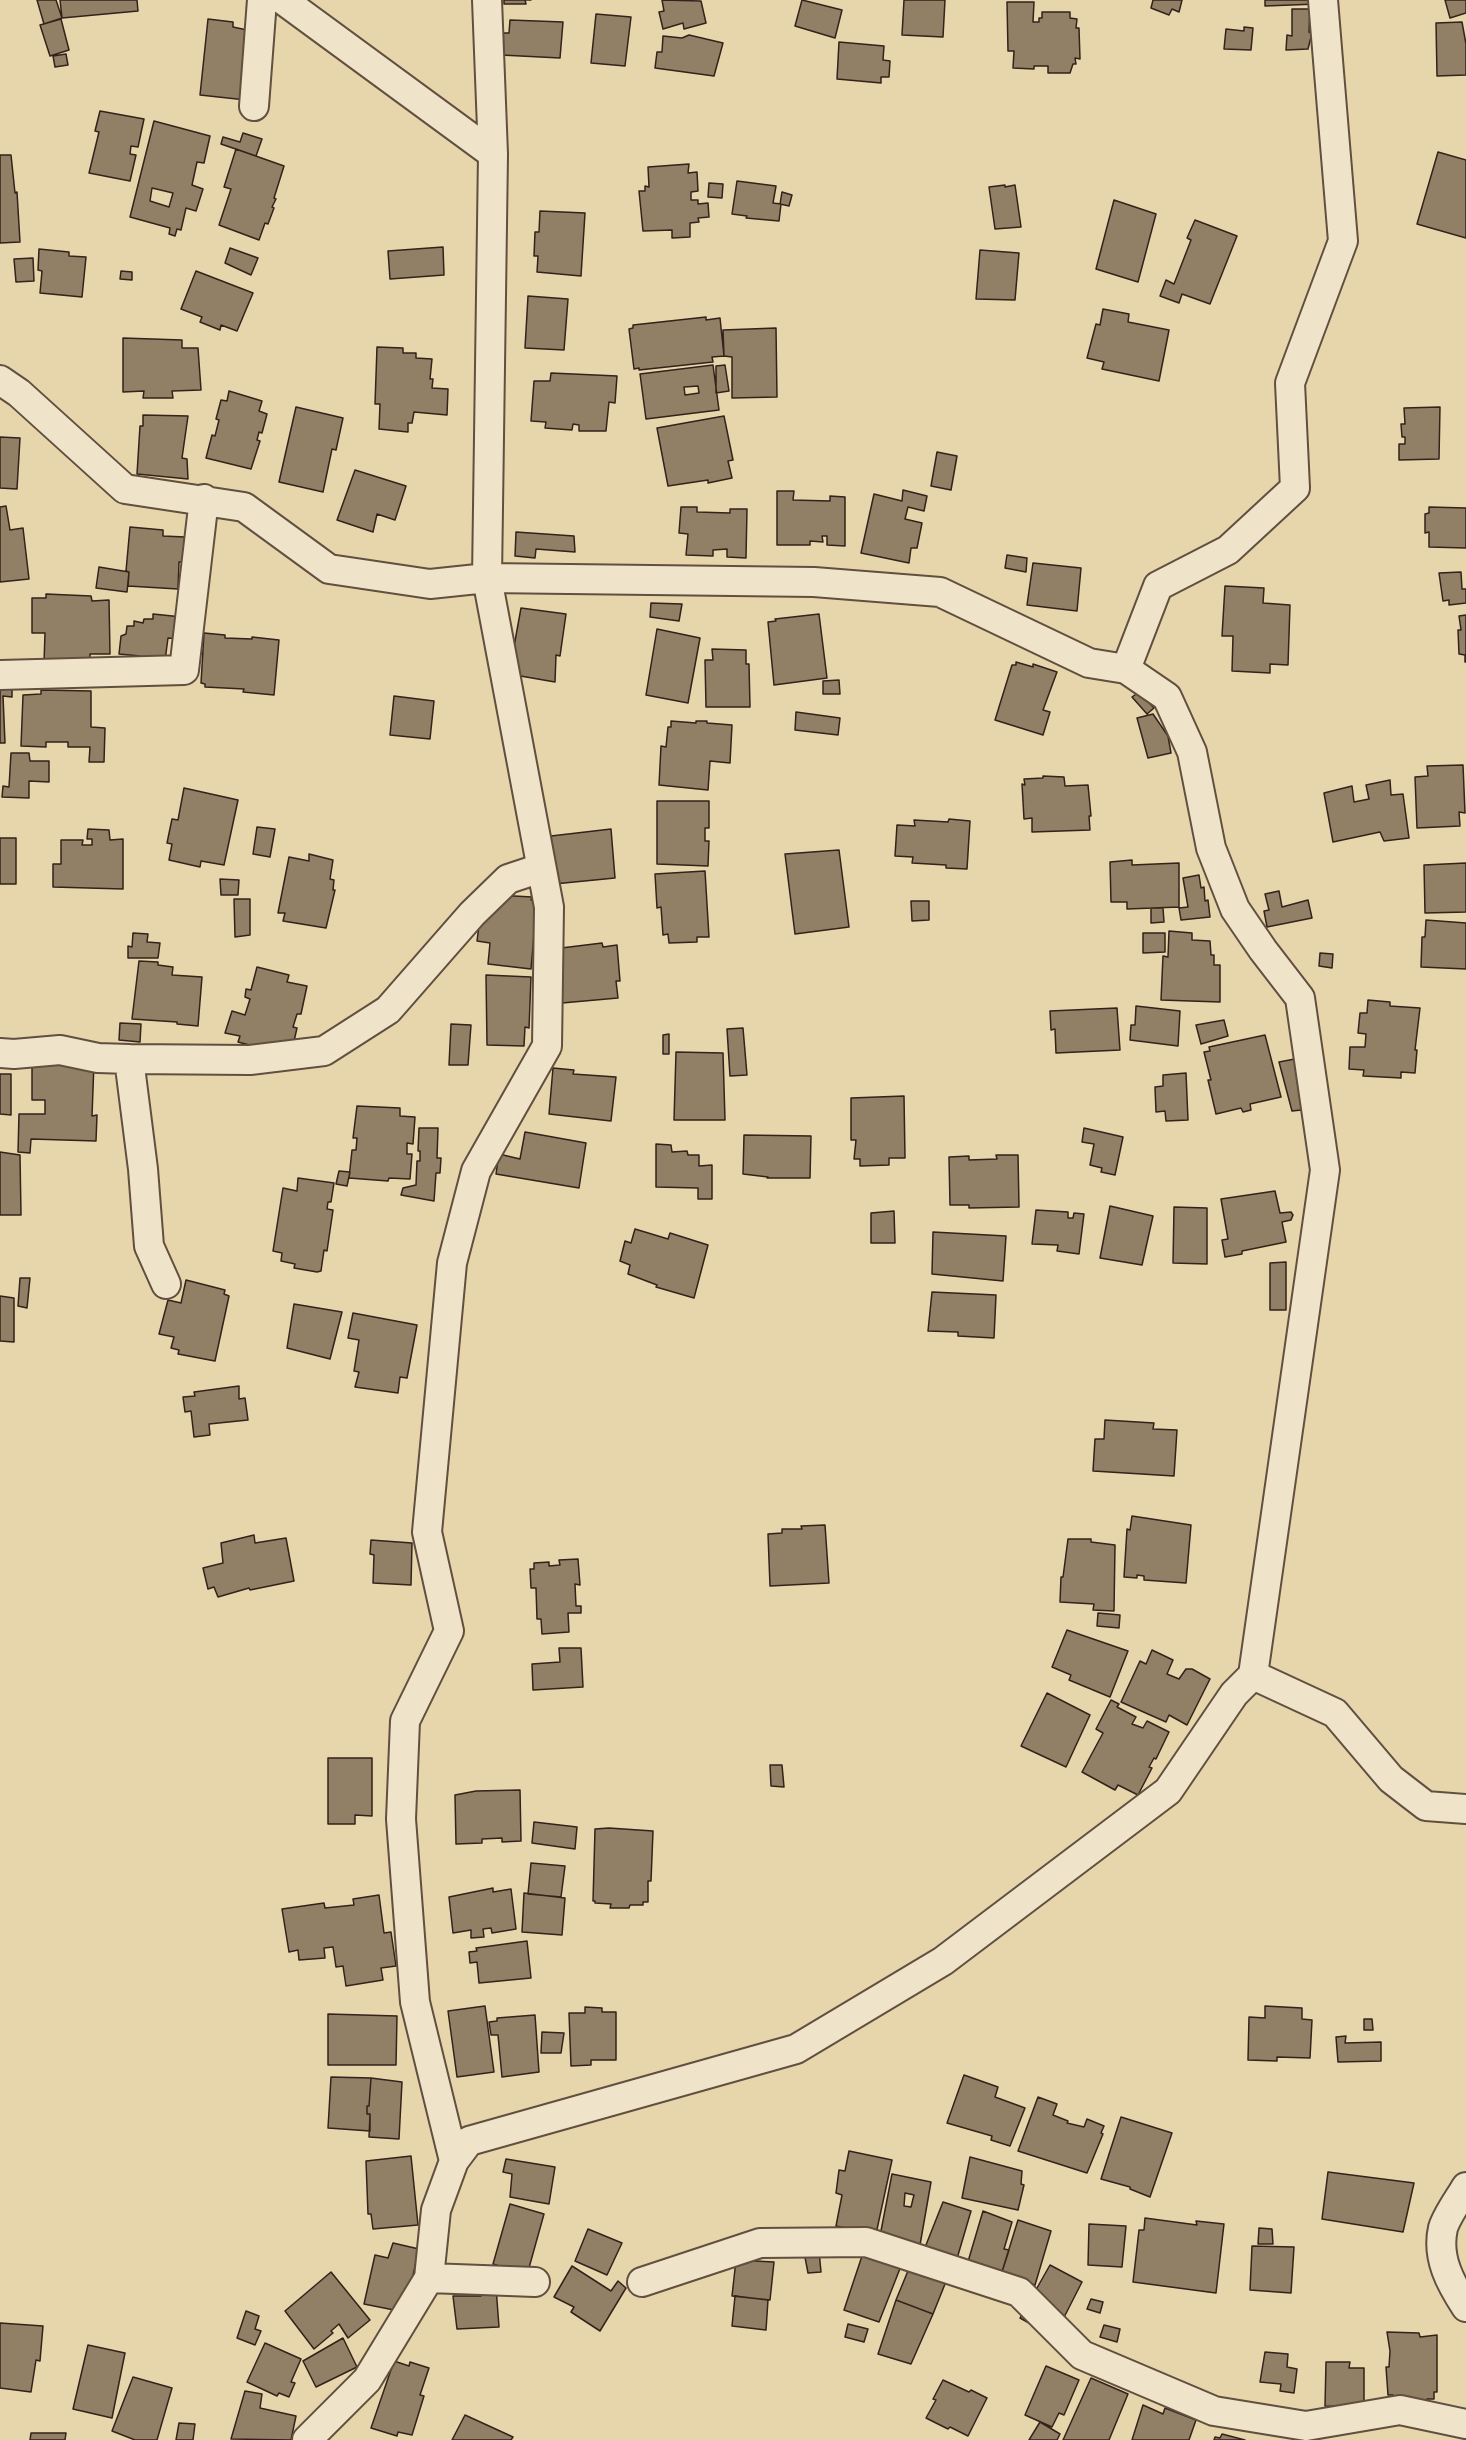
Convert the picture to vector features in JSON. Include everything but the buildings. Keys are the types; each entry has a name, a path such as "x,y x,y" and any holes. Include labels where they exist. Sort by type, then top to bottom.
{"street":[{"path":"254,106 262,0"},
{"path":"283,0 493,154"},
{"path":"454,2161 415,2002 401,1819 405,1721 449,1631 427,1532 452,1263 476,1172 547,1046 549,907 488,578 493,154 487,0"},
{"path":"1126,669 1158,586 1228,549 1295,489 1290,384 1343,241 1323,0"},
{"path":"0,380 19,393 125,489 204,499 244,507 329,569 430,584 488,578 814,582 940,592 1089,663 1126,669 1167,697 1192,752 1211,848 1235,909 1263,951 1300,998 1324,1170 1252,1675 1234,1695 1168,1791 943,1961 796,2049 469,2141 454,2161 436,2210 429,2278 367,2380 307,2440"},
{"path":"0,675 184,670 204,499"},
{"path":"0,1053 60,1050 98,1058 250,1060 324,1051 388,1010 472,914 508,879 541,868"},
{"path":"129,1059 143,1169 149,1246 166,1284"},
{"path":"1252,1675 1335,1713 1390,1779 1426,1806 1466,1809"},
{"path":"1466,2187 1443,2228 1442,2261 1455,2290 1466,2307"},
{"path":"642,2282 760,2243 866,2242 1019,2292 1082,2355 1214,2411 1306,2426 1400,2410 1466,2424"},
{"path":"429,2278 535,2282"}]}
